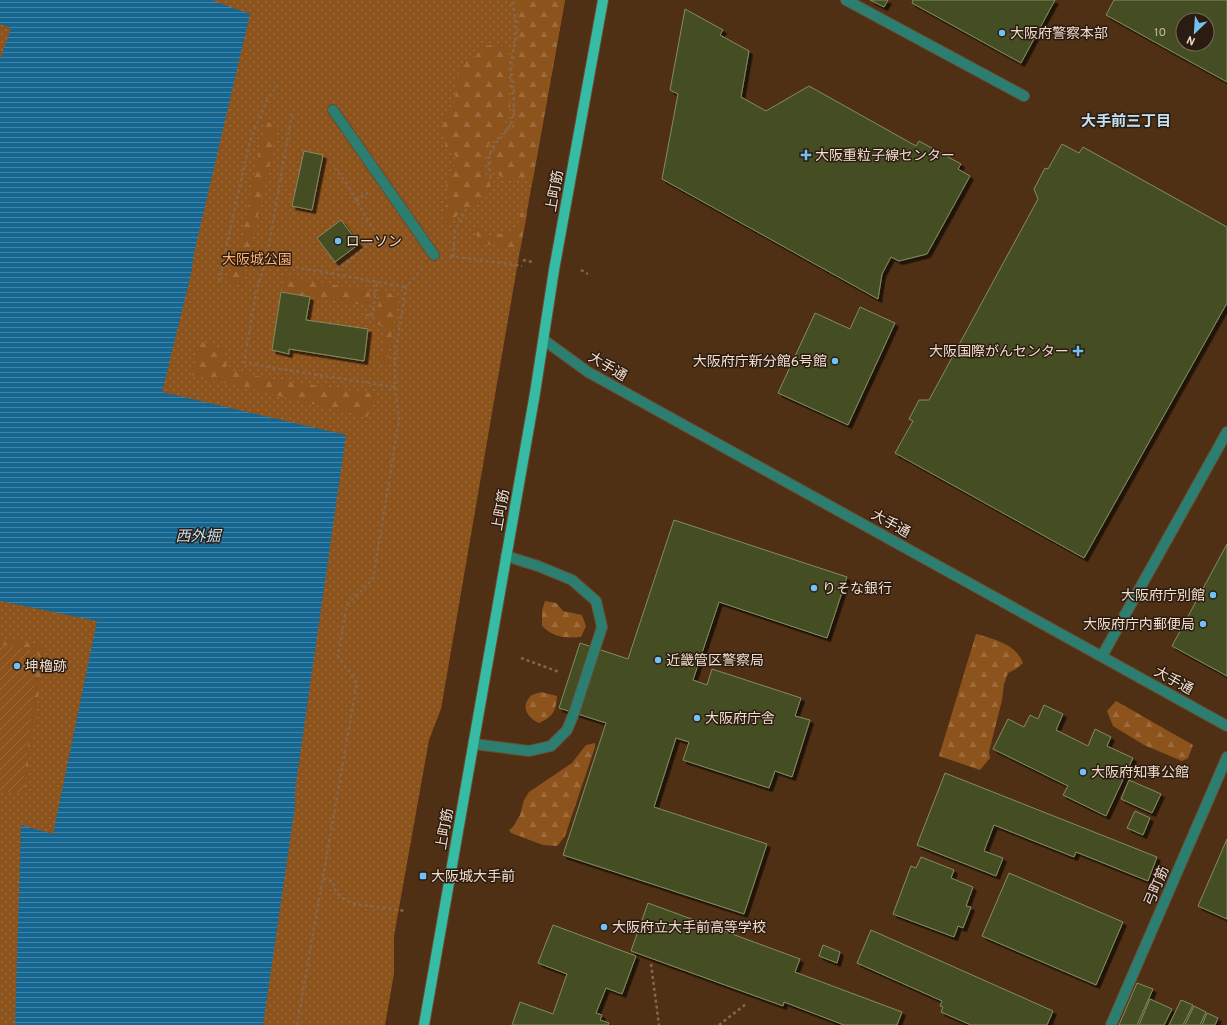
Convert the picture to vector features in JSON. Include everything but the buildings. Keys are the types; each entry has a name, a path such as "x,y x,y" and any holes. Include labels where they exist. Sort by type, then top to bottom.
{"main road":[{"name":"上町筋","path":"424,1025 544,340 554,270 603,0"}],"street":[{"path":"846,0 1024,96"},
{"path":"333,110 434,255"},
{"name":"大手通","path":"544,340 588,372 1227,726"},
{"path":"1102,656 1227,432"},
{"path":"474,744 530,751 551,746 567,730 602,627 596,601 572,580 538,566 506,556"},
{"name":"弓町筋","path":"1111,1025 1227,757"}],"path":[{"path":"491,176 488,167 490,153 496,141 507,129 513,117 512,60 516,34 511,0"},
{"path":"219,281 252,135 268,98 280,82"},
{"path":"292,114 266,262 257,288 244,362 268,368 395,387"},
{"path":"332,274 378,237 346,183 335,168"},
{"path":"453,257 455,231 466,210"},
{"path":"297,1025 357,683 338,656 346,605 373,579 399,420 395,387 394,356 406,287 434,255 522,266"},
{"path":"523,260 532,262"},
{"path":"266,262 406,287"},
{"path":"581,270 588,274"},
{"path":"366,316 372,316 378,282"},
{"path":"521,658 559,672"},
{"path":"323,879 334,880 336,891 340,897 346,901 355,904 406,911"},
{"path":"651,964 659,1025"},
{"path":"719,1025 746,1004"}],"green space":[{"name":"大阪城公園","path":"0,0 565,0 520,250 441,709 429,740 394,936 394,974 385,1025 0,1025"},
{"path":"515,0 565,0 533,179 503,179 493,166 494,150 512,127 517,108 514,66 519,25"},
{"path":"485,46 504,46 509,51 507,80 510,107 503,128 489,144 485,157 484,166 486,176 490,181 490,187 487,195 480,203 463,208 452,222 447,224 443,214 450,201 446,184 457,159 454,154 446,149 444,139 439,129 454,102 459,72 469,57 474,58"},
{"path":"265,121 278,126 241,285 227,282 238,260"},
{"path":"520,212 527,214 520,250 480,243 476,234 477,227 486,236 491,237 518,228"},
{"path":"284,276 371,291 368,306 282,292"},
{"path":"381,292 394,295 394,298 398,299 385,372 379,375 386,326 375,324"},
{"path":"200,342 215,344 215,347 223,349 222,354 226,355 226,369 266,378 378,394 367,417 192,375"},
{"path":"545,601 556,603 563,611 582,615 586,626 581,637 556,635 542,626 542,611"},
{"path":"976,634 1004,643 1015,651 1023,663 1008,673 1004,684 1002,700 989,752 990,758 980,770 939,756"},
{"path":"0,638 46,646 24,793 0,792"},
{"path":"0,644 38,652 23,792 0,792"},
{"path":"541,692 557,696 555,710 551,716 539,723 531,718 526,711 526,703 532,695"},
{"path":"1116,701 1193,745 1188,758 1182,761 1144,745 1113,726 1107,711"},
{"path":"595,743 595,747 565,836 557,846 543,845 511,833 509,830 513,827 520,815 524,800 529,792 572,763 586,745"}],"water":[{"name":"西外掘","path":"0,0 211,0 250,14 194,253 191,274 162,392 346,435 263,1025 15,1025 21,825 53,834 97,621 0,601 0,60 11,28 0,24"}],"place":[{"name":"大阪府警察本部","path":"1002,33"},
{"name":"大阪重粒子線センター","path":"806,155"},
{"name":"ローソン","path":"338,241"},
{"name":"大阪国際がんセンター","path":"1078,351"},
{"name":"大阪府庁新分館6号館","path":"835,361"},
{"name":"りそな銀行","path":"814,588"},
{"name":"大阪府庁別館","path":"1213,595"},
{"name":"大阪府庁内郵便局","path":"1203,624"},
{"name":"近畿管区警察局","path":"658,660"},
{"name":"坤櫓跡","path":"17,666"},
{"name":"大阪府庁舎","path":"697,718"},
{"name":"大阪府知事公館","path":"1083,772"},
{"name":"大阪城大手前","path":"423,876"},
{"name":"大阪府立大手前高等学校","path":"604,927"}],"district":[{"name":"大手前三丁目","path":"1126,121"}]}
